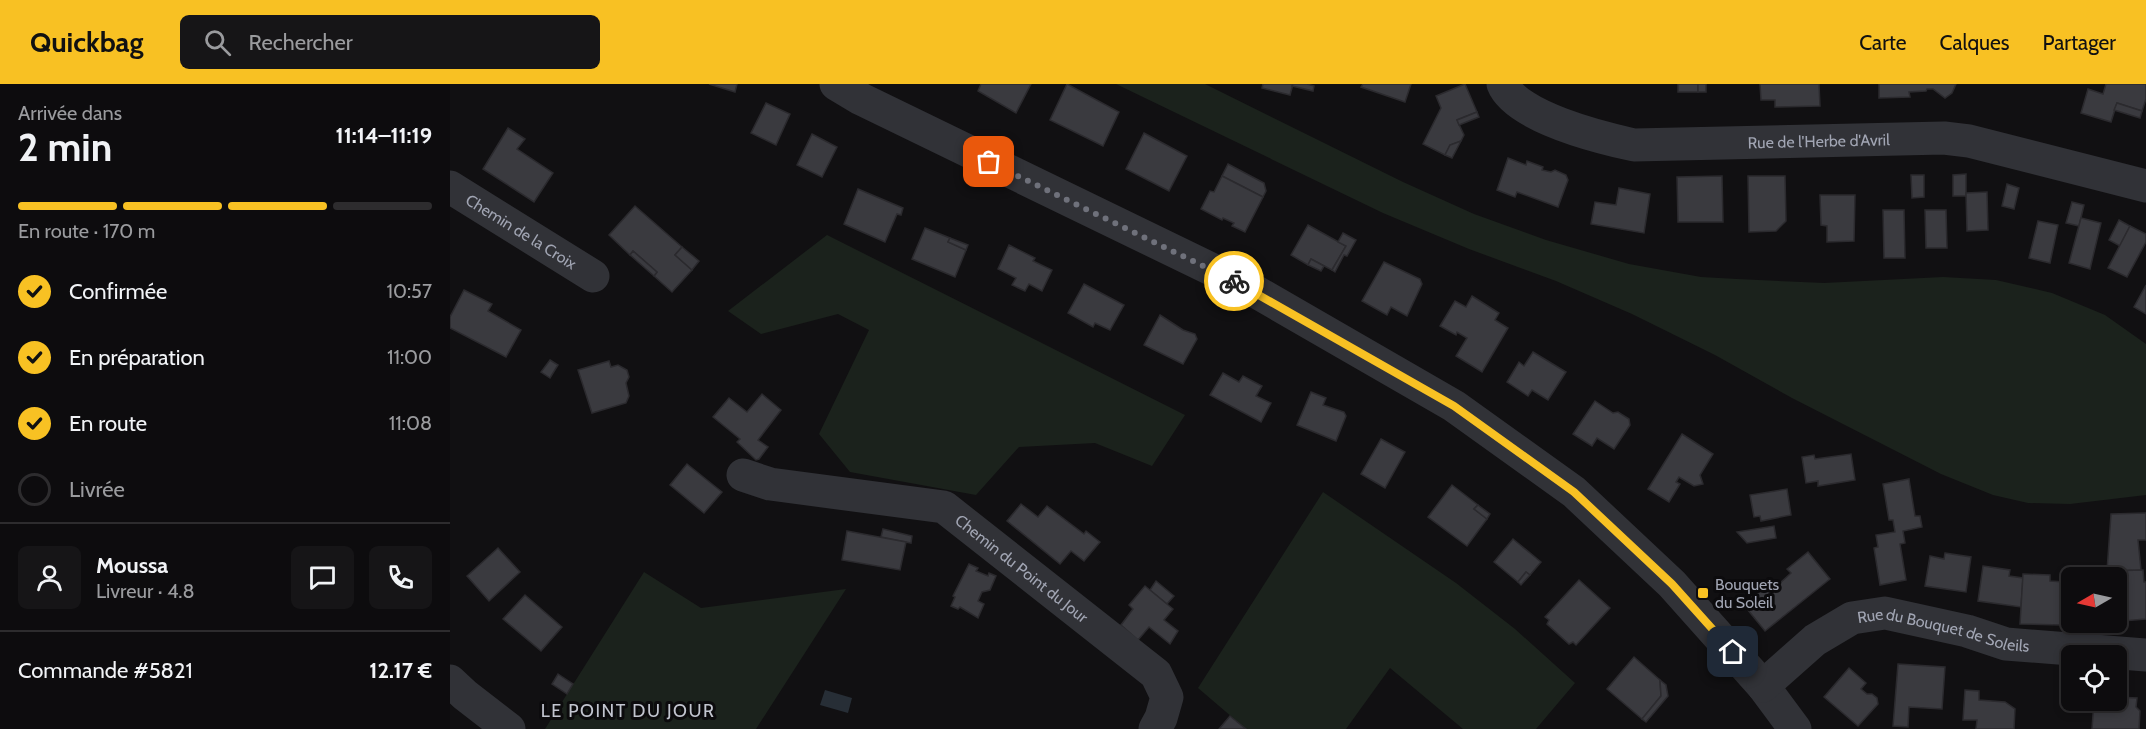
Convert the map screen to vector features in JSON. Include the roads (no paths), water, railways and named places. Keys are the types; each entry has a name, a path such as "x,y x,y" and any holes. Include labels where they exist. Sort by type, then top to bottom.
{"street":[{"path":"836,84 861,99 1246,286 1454,406 1574,492 1672,584 1763,686 1795,729"},
{"name":"Rue de l'Herbe d'Avril","path":"1503,84 1516,102 1529,110 1597,138 1634,145 1944,138 1969,141 2146,186"},
{"name":"Chemin de la Croix","path":"450,187 593,276"},
{"name":"Chemin du Point du Jour","path":"743,475 770,484 944,507 1156,674 1167,697 1155,729"},
{"name":"Rue du Bouquet de Soleils","path":"1763,686 1815,640 1852,618 1885,613 1967,631 2006,644 2146,655"},
{"path":"450,681 509,729"}],"place":[{"name":"Bouquets du Soleil","path":"1703,593"}],"district":[{"name":"LE POINT DU JOUR","path":"628,711"}]}
